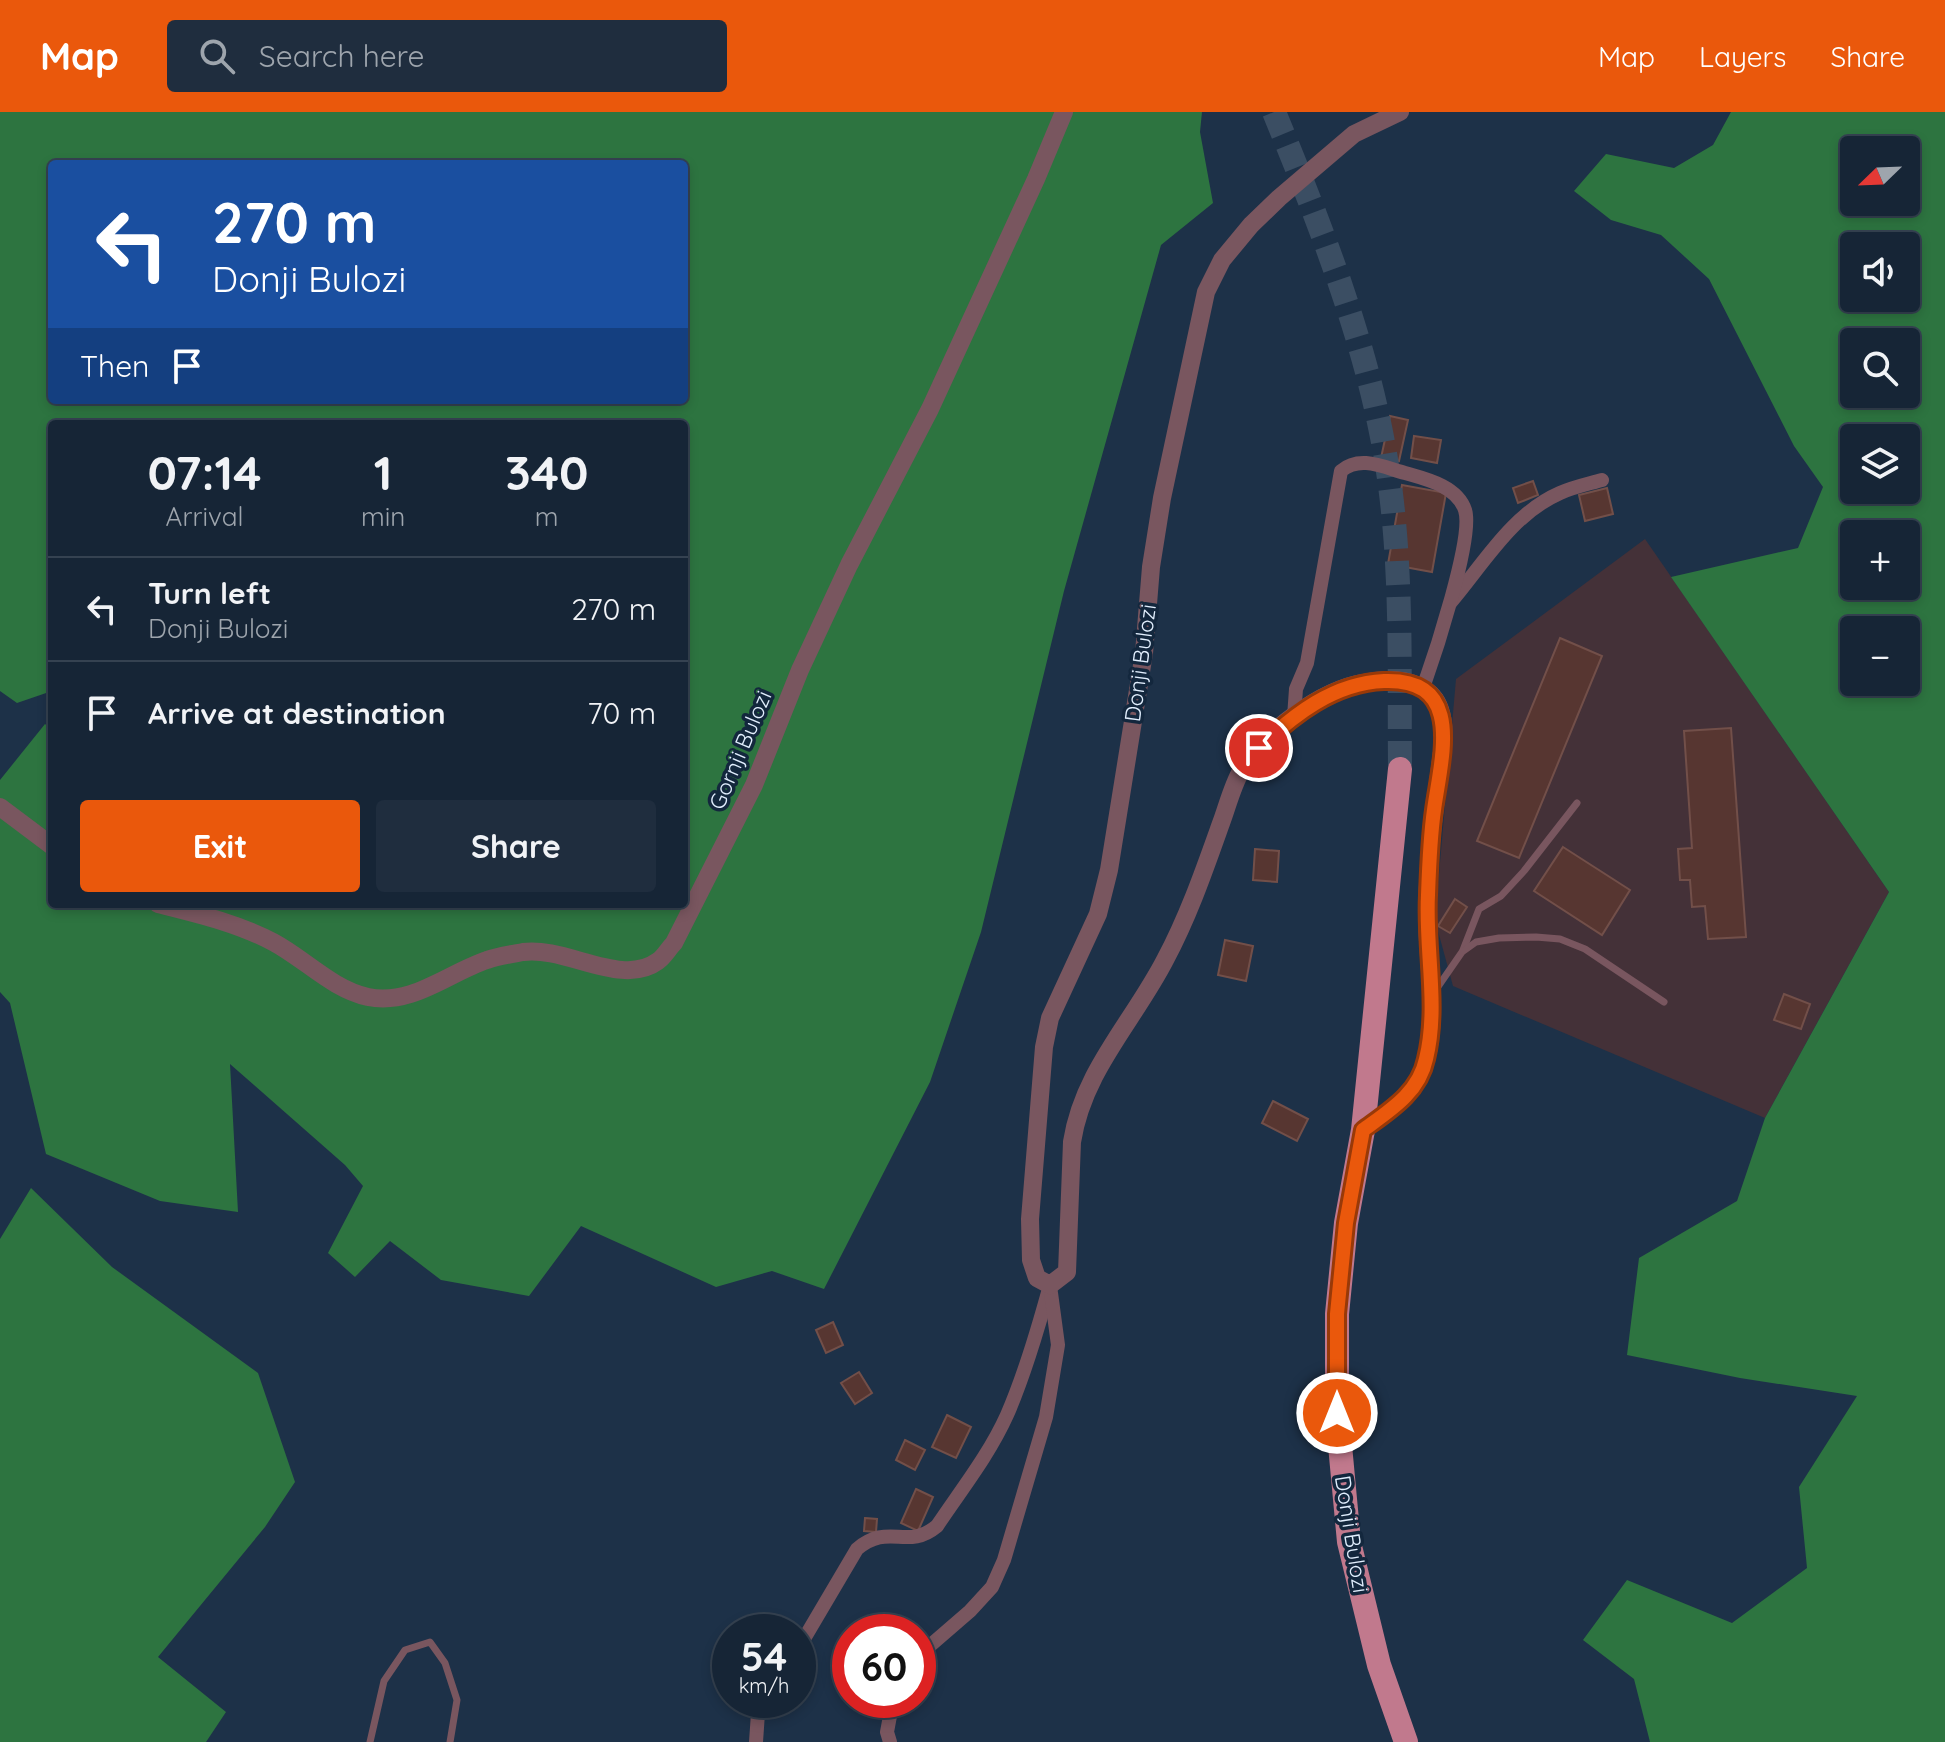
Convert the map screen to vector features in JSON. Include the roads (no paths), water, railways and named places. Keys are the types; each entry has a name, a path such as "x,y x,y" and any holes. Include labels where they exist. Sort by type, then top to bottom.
{"main road":[{"name":"Donji Bulozi","path":"1400,769 1363,1130 1346,1223 1337,1314 1337,1413 1349,1542 1379,1665 1406,1742"}],"street":[{"name":"Gornji Bulozi","path":"172,908 247,930 275,943 343,987 367,997 387,999 410,995 488,959 527,952 559,954 621,971 640,970 659,961 674,943 754,785 800,670 849,565 930,409 1064,112"},
{"name":"Donji Bulozi","path":"936,1640 992,1587 1004,1560 1046,1417 1058,1345 1050,1285 1037,1278 1031,1260 1030,1219 1044,1047 1054,1008 1098,914 1109,870 1144,653 1151,567 1162,498 1206,292 1222,260 1279,198 1354,134 1400,112"},
{"path":"1294,717 1296,689 1307,663 1341,471 1349,464 1361,461 1415,476 1453,491 1465,510 1465,539 1423,688"},
{"path":"1448,605 1520,521 1561,493 1602,480"},
{"path":"816,1618 857,1549 868,1539 886,1535 914,1539 926,1535 937,1526 1007,1415 1050,1285 1067,1272 1072,1142 1075,1121 1085,1093 1108,1048 1149,989 1165,959 1193,901 1241,770 1259,748 1294,717 1350,685 1401,680 1430,693 1440,708 1444,734 1427,911 1432,997 1426,1060 1417,1081 1400,1103 1363,1130"},
{"path":"0,807 48,843"},
{"path":"756,1742 758,1718"},
{"path":"890,1718 887,1732 890,1742"}],"lane":[{"path":"1432,997 1462,952 1479,909 1501,896 1577,803"},
{"path":"1462,952 1476,942 1499,938 1560,939 1585,949 1664,1002"},
{"path":"370,1742 384,1681 405,1650 430,1642 445,1663 457,1700 450,1742"}],"tunnel":[{"path":"1274,112 1354,326 1386,459 1398,575 1400,769"}]}
